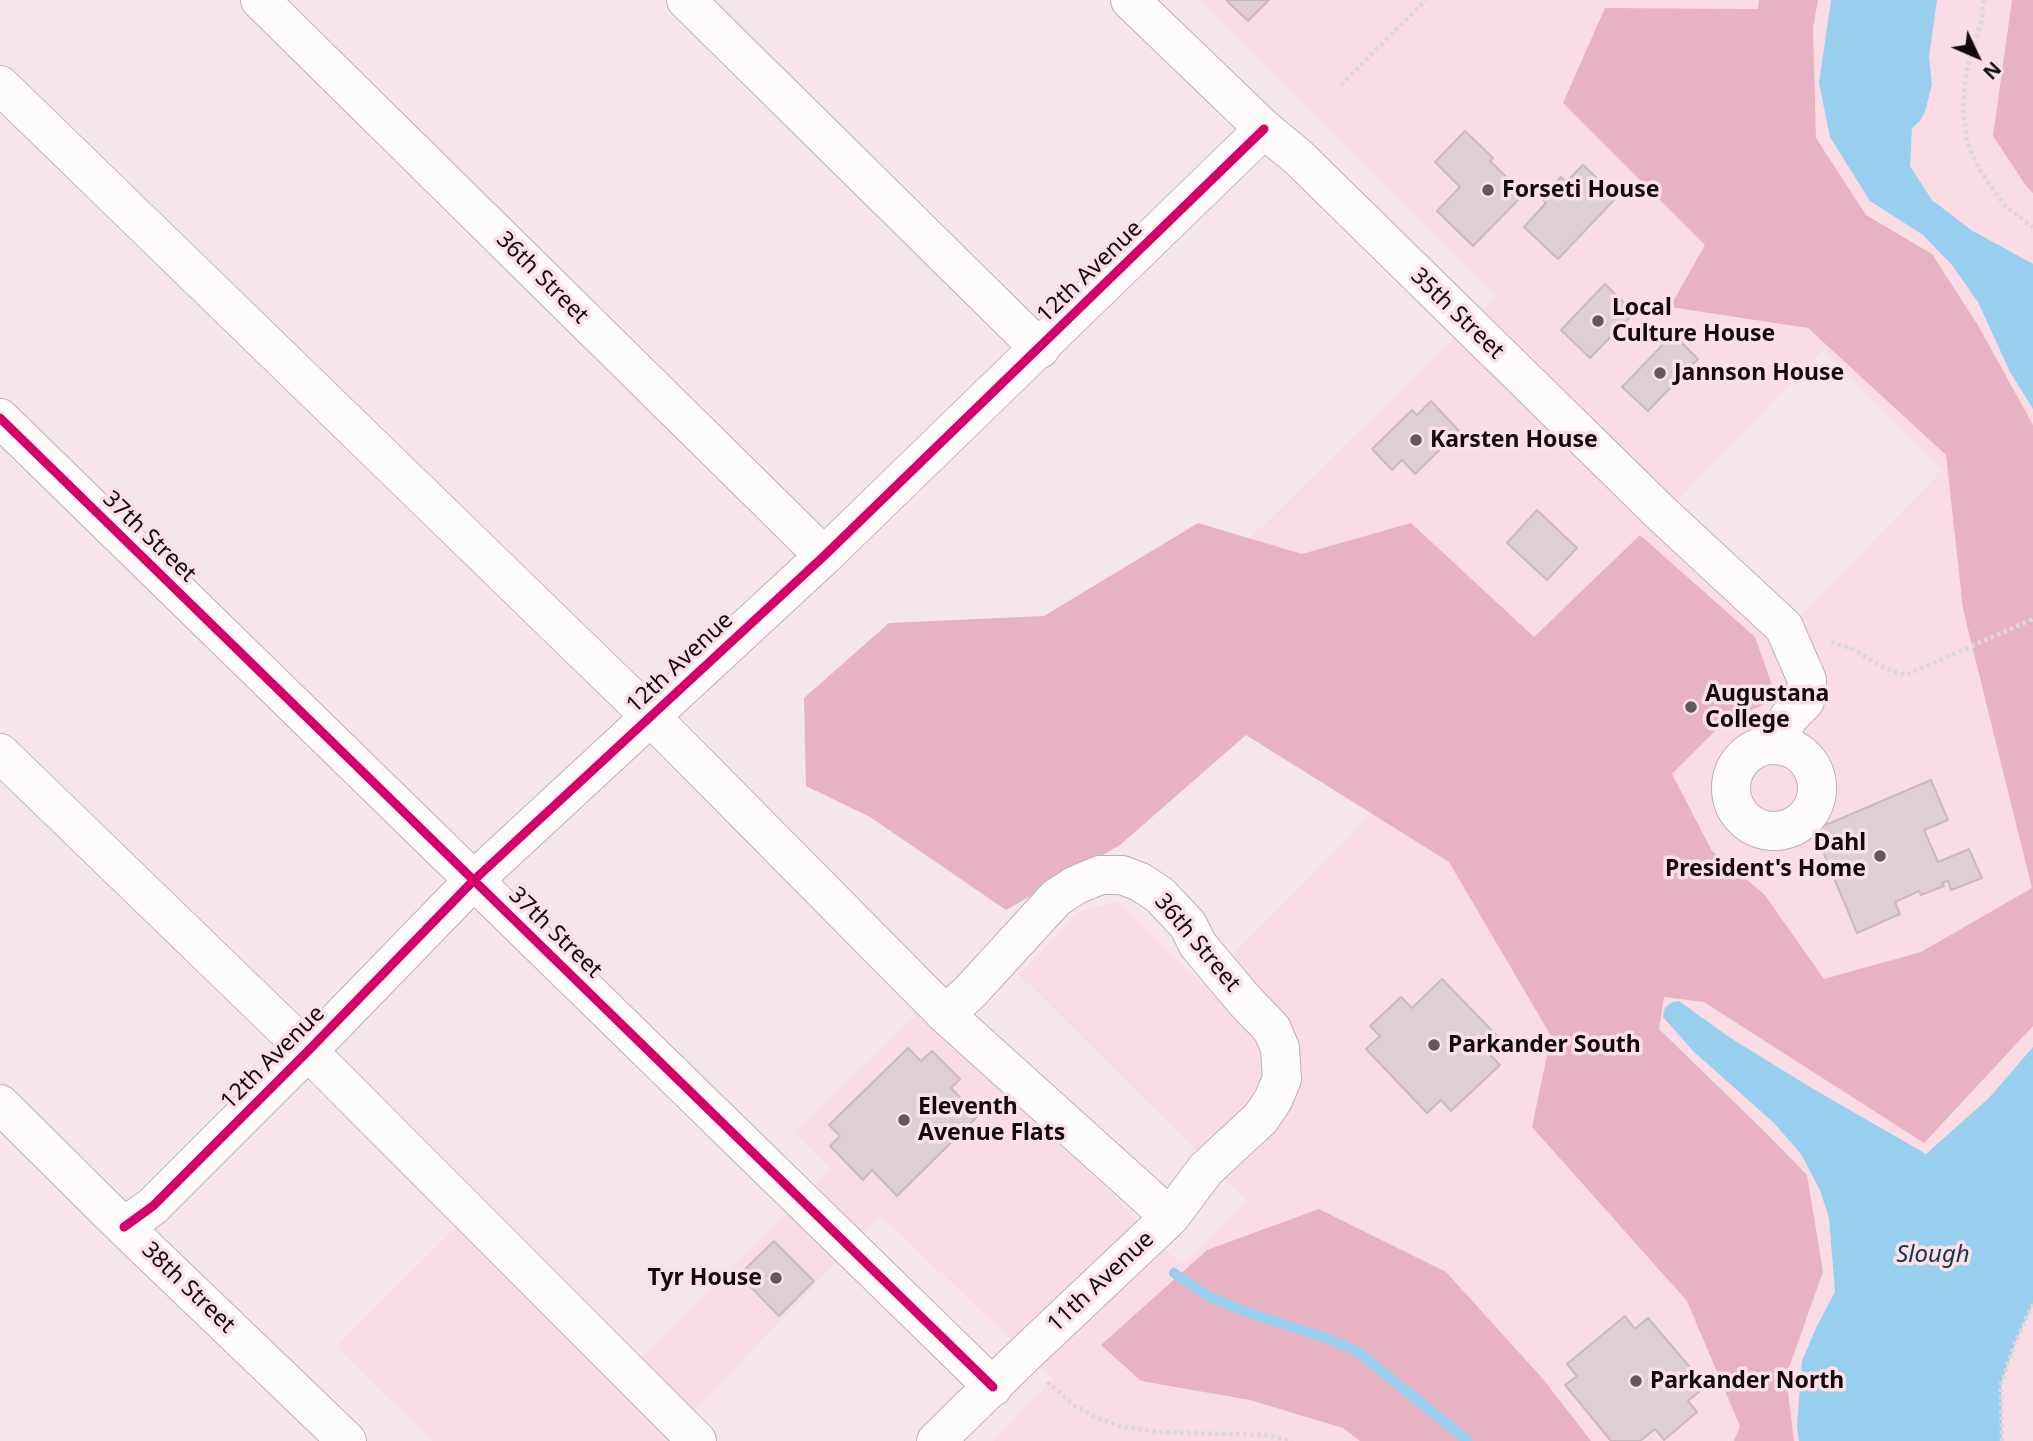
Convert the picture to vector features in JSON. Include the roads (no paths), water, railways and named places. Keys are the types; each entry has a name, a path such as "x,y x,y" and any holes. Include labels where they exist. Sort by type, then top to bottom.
{"street":[{"name":"36th Street","path":"260,0 824,556"},
{"path":"686,0 1040,349"},
{"name":"35th Street","path":"1130,0 1264,129 1298,158 1653,505 1784,627 1807,680 1805,701 1789,716 1775,744"},
{"path":"0,85 651,717 945,1014 1170,1217"},
{"name":"12th Avenue","path":"124,1227 153,1206 474,880 824,556 1264,129"},
{"name":"37th Street","path":"0,418 993,1387"},
{"path":"0,754 308,1051 697,1441"},
{"name":"36th Street","path":"945,1014 969,993 1056,898 1076,885 1100,875 1122,875 1140,882 1160,895 1188,925 1198,945 1272,1029 1280,1048 1282,1079 1261,1118"},
{"name":"38th Street","path":"0,1104 347,1441"},
{"name":"11th Avenue","path":"936,1441 1170,1217 1206,1169 1261,1118"}],"water":[{"path":"1831,0 1937,0 1929,57 1932,84 1925,112 1912,128 1910,166 1932,200 1971,230 2033,264 2033,409 2010,372 1978,302 1952,265 1923,235 1870,201 1830,137 1819,83"},
{"name":"Slough","path":"1679,1001 1729,1037 1926,1154 1989,1098 2033,1047 2033,1304 2001,1384 2002,1441 1799,1441 1797,1428 1802,1361 1835,1292 1829,1218 1820,1190 1801,1154 1774,1123 1693,1051 1663,1017 1665,1007"}],"waterway":[{"path":"1174,1273 1206,1295 1358,1352 1468,1441"}],"place":[{"name":"Forseti House","path":"1488,190"},
{"name":"Local Culture House","path":"1598,321"},
{"name":"Jannson House","path":"1660,373"},
{"name":"Karsten House","path":"1416,440"},
{"name":"Augustana College","path":"1691,707"},
{"name":"Dahl President's Home","path":"1880,856"},
{"name":"Parkander South","path":"1434,1045"},
{"name":"Eleventh Avenue Flats","path":"904,1120"},
{"name":"Tyr House","path":"776,1278"},
{"name":"Parkander North","path":"1636,1381"}]}
